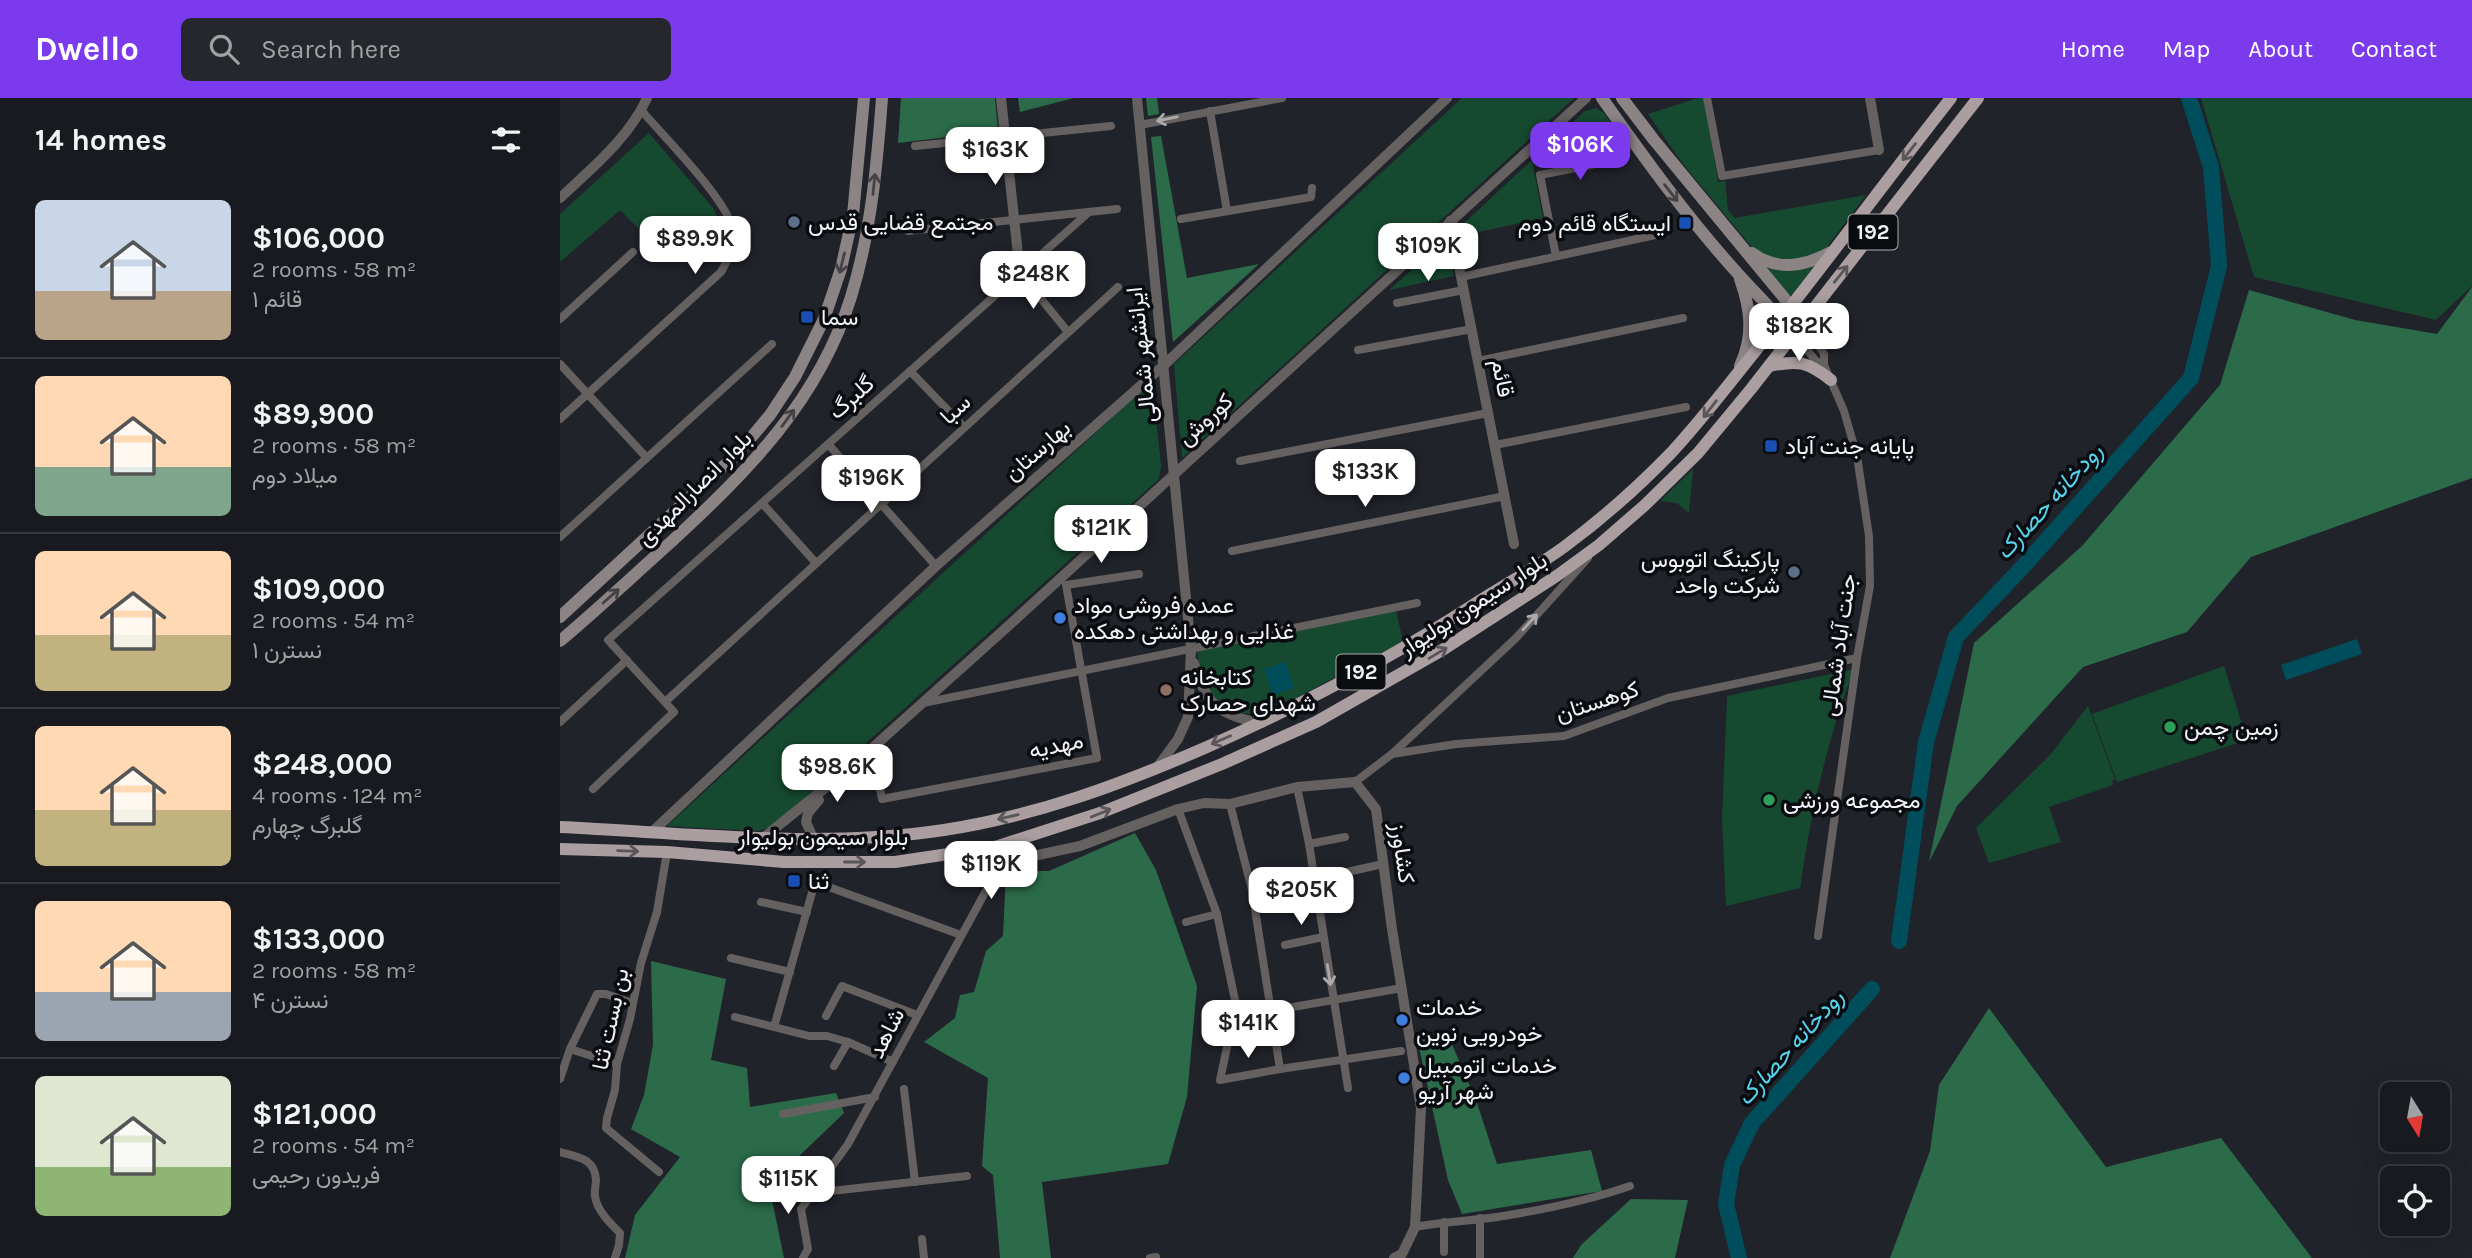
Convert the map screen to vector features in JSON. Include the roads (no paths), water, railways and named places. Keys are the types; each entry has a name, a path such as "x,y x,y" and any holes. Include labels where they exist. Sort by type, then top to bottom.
{"main road":[{"name":"بلوار انصارالمهدی","path":"560,617 740,451 770,415 795,377 824,319 841,269 853,215 864,98"},
{"name":"بلوار انصارالمهدی","path":"560,641 739,478 766,448 816,377 850,299 862,259 871,208 882,98"},
{"name":"جنت آباد شمالی","path":"1602,98 1643,158 1739,275 1795,335"},
{"name":"جنت آباد شمالی","path":"1622,98 1804,322"},
{"name":"بلوار سیمون بولیوار","path":"560,827 814,840 864,839 910,834 998,820 1086,796 1156,769 1262,723 1387,658 1564,547 1622,500 1669,455 1706,415 1782,320 1951,98"},
{"name":"بلوار سیمون بولیوار","path":"560,849 667,852 784,862 895,862 995,847 1100,813 1222,764 1316,722 1444,649 1600,545 1645,505 1698,453 1795,335 1978,98"},
{"path":"1743,247 1768,262 1793,266 1831,253"},
{"path":"1737,374 1747,351 1752,326 1739,275"},
{"path":"1769,366 1797,361 1818,370 1831,380"}],"street":[{"path":"560,198 600,161 642,111 647,98"},
{"path":"1001,98 1020,273 1068,332"},
{"name":"ایرانشهر شمالی","path":"1138,98 1191,649"},
{"path":"1140,125 1280,98"},
{"name":"بهارستان","path":"652,832 936,566 1163,366 1447,98"},
{"name":"کوروش","path":"850,768 1586,98"},
{"path":"1707,98 1722,176 1879,150 1870,98"},
{"path":"560,419 720,272 733,251 734,229 724,206 642,111"},
{"path":"1210,111 1227,211"},
{"path":"915,146 1111,126"},
{"path":"1556,257 1540,175 1615,160"},
{"path":"1181,219 1311,197 1312,188"},
{"path":"908,231 1117,209"},
{"name":"گلبرگ","path":"627,660 608,640 1089,212"},
{"name":"قائم","path":"1450,221 1514,544"},
{"path":"1461,277 1660,234"},
{"path":"560,319 633,252"},
{"name":"سبا","path":"665,702 1118,287"},
{"path":"1397,303 1464,290"},
{"path":"1478,361 1683,318"},
{"name":"جنت آباد شمالی","path":"1804,322 1824,354 1824,365 1844,411 1857,456 1868,536 1870,586 1857,658 1818,936"},
{"path":"1358,350 1472,329"},
{"name":"جنت آباد شمالی","path":"1795,335 1815,361 1824,365"},
{"path":"560,537 772,344"},
{"path":"560,364 647,458"},
{"path":"910,371 964,428"},
{"path":"1494,445 1686,407"},
{"path":"1240,461 1488,413"},
{"path":"828,444 936,566"},
{"path":"1232,551 1505,496"},
{"path":"762,503 816,563"},
{"path":"1392,754 1516,639 1600,545"},
{"name":"مهدیه","path":"876,769 881,800 1097,758 1066,584 1139,574"},
{"path":"920,703 1417,603"},
{"path":"1191,649 1201,688 1213,704 1233,715 1262,723"},
{"path":"1156,769 1178,739 1188,716 1191,649"},
{"name":"کوهستان","path":"1355,782 1392,754 1456,744 1564,736 1668,698 1857,658"},
{"path":"560,722 627,660 674,712 593,789"},
{"path":"764,837 850,768"},
{"path":"814,840 806,822 808,813 850,768"},
{"path":"995,847 1024,859 1080,846 1178,809 1204,803 1230,804 1297,786 1355,782"},
{"name":"کشاورز","path":"1355,782 1376,809 1421,1108 1415,1227 1400,1257"},
{"path":"1297,786 1309,844 1348,1088"},
{"path":"1230,804 1252,890 1280,1069"},
{"path":"1178,809 1217,914 1236,1005 1220,1080 1401,1051"},
{"path":"1309,844 1345,837"},
{"name":"شاهد","path":"813,1193 848,1144 875,1097 988,887 996,871 995,847"},
{"name":"بن بست ثنا","path":"659,1172 606,1128 615,1090 617,1064 657,912 667,852"},
{"path":"950,854 979,874 988,887"},
{"path":"1284,886 1383,864"},
{"path":"774,1027 815,882 961,935"},
{"path":"1252,890 1272,886"},
{"path":"761,901 807,912"},
{"path":"1186,922 1217,914"},
{"path":"1285,945 1323,937"},
{"path":"731,958 790,972"},
{"path":"826,1016 842,986 917,1015"},
{"path":"1270,1011 1402,988"},
{"path":"560,1079 570,1049 597,994 606,994 632,1003"},
{"path":"734,1017 809,1036 827,1036 848,1042 892,1062"},
{"path":"834,1066 848,1042"},
{"path":"570,1049 617,1064"},
{"path":"904,1089 915,1182"},
{"path":"783,1114 875,1097"},
{"path":"560,1152 585,1159 594,1167 595,1198 602,1215 620,1233 615,1258"},
{"path":"803,1258 808,1249 802,1209 813,1193 967,1176"},
{"path":"1415,1227 1568,1204 1630,1186"},
{"path":"1479,1218 1480,1257"},
{"path":"1444,1222 1444,1252"},
{"path":"922,1239 924,1258"},
{"path":"1150,1258 1156,1257"}],"water":[{"path":"2357,639 2362,654 2286,680 2281,665"},
{"path":"1285,662 1294,688 1273,695 1264,669"}],"waterway":[{"name":"رودخانه حصارک","path":"1899,941 1926,742 1956,637 2019,571 2191,378 2219,266 2211,167 2189,98"},
{"name":"رودخانه حصارک","path":"1739,1258 1726,1204 1732,1165 1752,1123 1872,989"}],"place":[{"name":"مجتمع قضایی قدس","path":"794,222"},
{"name":"ایستگاه قائم دوم","path":"1685,223"},
{"name":"سما","path":"807,317"},
{"name":"پایانه جنت آباد","path":"1771,446"},
{"name":"پارکینگ اتوبوس شرکت واحد","path":"1794,572"},
{"name":"عمده فروشی مواد غذایی و بهداشتی دهکده","path":"1060,618"},
{"name":"کتابخانه شهدای حصارک","path":"1166,690"},
{"name":"زمین چمن","path":"2170,727"},
{"name":"مجموعه ورزشی","path":"1769,800"},
{"name":"ثنا","path":"794,881"},
{"name":"خدمات خودرویی نوین","path":"1402,1020"},
{"name":"خدمات اتومبیل شهر آریو","path":"1404,1078"}]}
